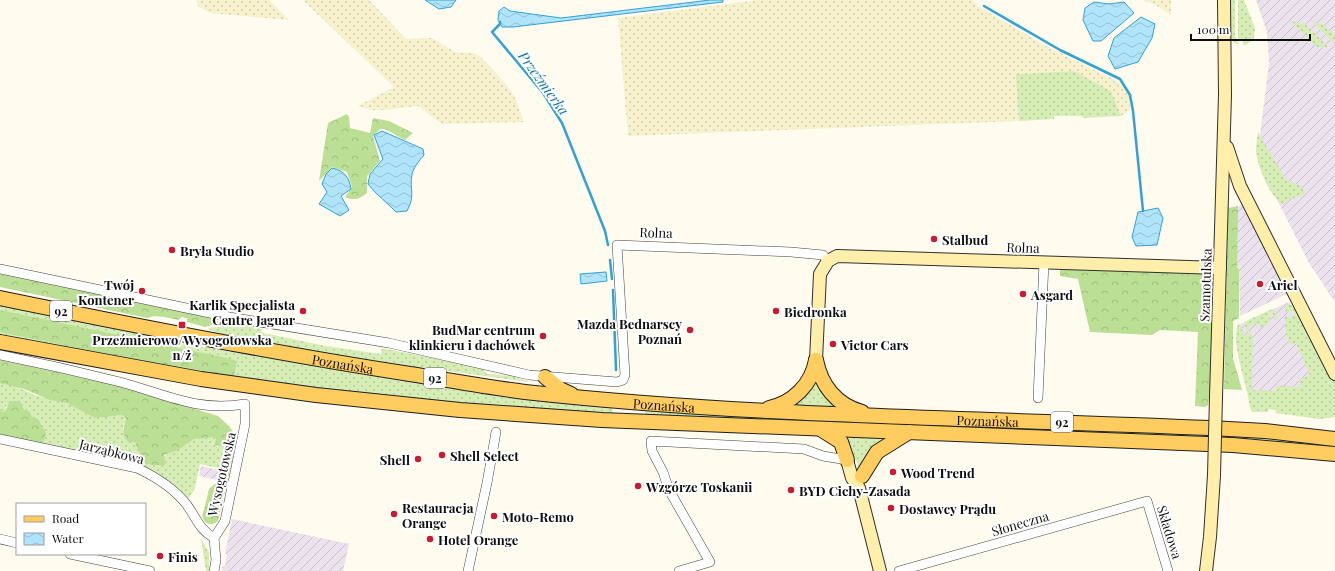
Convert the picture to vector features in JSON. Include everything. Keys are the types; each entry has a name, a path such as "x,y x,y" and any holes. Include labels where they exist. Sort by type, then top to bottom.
{"main road":[{"name":"Poznańska","path":"0,298 122,324 350,365 493,388 582,398 752,410 1210,428 1335,439"},
{"name":"Poznańska","path":"0,342 193,378 388,404 537,416 820,429 1233,445 1335,454"},
{"path":"752,410 774,406 793,398 809,379 816,360"},
{"path":"816,360 823,381 837,399 856,410 884,416"},
{"path":"545,377 564,391 582,398"},
{"path":"820,429 840,441 847,460"},
{"path":"860,482 877,452 909,432"}],"street":[{"name":"Szamotulska","path":"1206,571 1214,475 1224,126 1224,0"},
{"path":"1224,126 1229,156 1240,186 1335,374"},
{"name":"Rolna","path":"623,380 625,373 617,245 796,252 823,255 828,261 834,257 842,255 1220,268"},
{"path":"816,360 820,274 828,261"},
{"path":"1038,398 1044,262"},
{"name":"Poznańska","path":"0,269 229,317 389,343 545,377 613,382 623,380"},
{"name":"Wysogotowska","path":"0,354 82,372 125,384 162,397 198,405 214,407 245,404 245,424 225,521 214,538"},
{"path":"468,571 488,483 496,432"},
{"name":"Jarząbkowa","path":"0,439 137,468 160,480 180,497 201,529 214,538"},
{"path":"684,570 710,562 669,490 663,472 652,451 651,441 804,449 829,457 847,460 852,478 860,482 880,571"},
{"name":"Słoneczna","path":"899,571 1147,501"},
{"name":"Składowa","path":"1147,501 1168,571"},
{"path":"214,538 216,560 214,571"},
{"path":"0,539 16,543"},
{"path":"75,555 148,571"}],"shaded area":[{"path":"196,0 269,0 289,20 210,13 198,6"},
{"path":"303,0 369,0 406,39 432,38 455,52 474,53 482,58 505,83 515,97 524,122 442,124 418,106 371,110 358,106 394,87"},
{"path":"758,0 972,0 976,5 1043,44 1119,82 1128,92 1130,98 1130,109 1121,116 1111,91 1074,71 1017,74 1019,121 628,136 618,18"},
{"path":"1142,0 1171,0 1171,15 1156,5"},
{"path":"1256,0 1335,0 1335,302 1309,263 1263,172 1258,150 1269,63 1267,32"},
{"path":"1242,204 1287,294 1240,316 1239,269 1235,269 1235,208"},
{"path":"1289,302 1326,391 1251,403 1238,325"},
{"path":"201,466 219,470 217,480 199,476"},
{"path":"232,519 349,544 343,571 222,571 222,567 225,566 227,555 225,553"}],"green space":[{"path":"1228,0 1235,0 1235,35 1239,45 1234,42 1229,32"},
{"path":"1238,0 1244,0 1255,28 1254,38 1246,45 1243,45 1243,41 1238,38"},
{"path":"1310,20 1324,25 1335,36 1335,44"},
{"path":"1290,21 1305,24 1328,47 1317,47"},
{"path":"1074,71 1111,91 1121,116 1083,118 1082,116 1054,116 1054,119 1019,121 1016,74"},
{"path":"347,114 349,117 350,128 370,133 373,118 389,121 413,133 405,140 385,129 380,129 373,136 380,161 367,176 367,193 362,197 354,199 345,197 352,187 347,172 332,167 319,181 328,123"},
{"path":"1258,132 1286,180 1301,186 1305,194 1288,200 1284,205 1274,196 1262,173 1257,157 1256,148"},
{"path":"1238,206 1237,268 1239,269 1239,318 1233,321 1233,358 1242,390 1224,389 1228,208"},
{"path":"1060,268 1201,274 1209,278 1212,285 1211,383 1208,405 1205,407 1195,406 1198,332 1160,330 1152,335 1090,332 1078,279 1060,276"},
{"path":"0,274 209,316 220,323 205,327 187,322 187,318 181,317 179,320 154,316 147,318 0,287"},
{"path":"0,302 221,350 372,375 613,405 612,416 444,405 235,379 0,337"},
{"path":"1287,303 1296,307 1335,382 1335,417 1320,419 1275,413 1276,410 1269,409 1268,412 1252,412 1236,345 1239,323 1245,335 1249,336 1244,322 1272,309 1276,311 1277,321 1275,321 1272,312 1269,313 1270,320 1267,325 1260,327 1258,323 1248,327 1253,340 1252,390 1276,391 1276,386 1299,387 1299,380 1310,375 1296,343 1290,345 1286,334 1285,317 1295,317 1293,311 1285,313"},
{"path":"0,310 237,361 234,376 111,355 0,332"},
{"path":"229,321 260,327 263,333 326,346 381,354 382,348 482,368 487,374 512,376 529,382 336,356 218,333 207,329 222,325 227,327"},
{"path":"0,360 109,383 218,416 230,427 237,440 218,521 213,524 208,524 202,516 209,489 217,482 225,450 224,447 215,445 216,439 213,437 194,439 178,450 164,455 166,463 164,466 144,464 135,442 128,442 124,436 126,418 122,415 95,418 67,403 50,400 24,389 0,383"},
{"path":"815,378 840,408 791,407"},
{"path":"0,383 14,386 35,395 64,402 94,412 108,415 122,415 126,418 123,429 135,442 145,464 164,466 166,463 164,456 194,439 213,436 216,439 216,446 225,447 221,469 200,464 195,488 189,498 186,498 163,478 43,444 29,411 24,409 20,402 6,406 5,411 2,412 0,408"},
{"path":"10,401 20,401 24,409 29,411 32,417 38,419 46,433 43,444 0,435 0,408 2,412 5,411"},
{"path":"646,409 1209,433 1209,438 645,416"},
{"path":"1223,433 1335,443 1335,450 1222,440"},
{"path":"843,434 888,436 859,467"},
{"path":"201,538 209,553 209,571 206,571"}],"water":[{"path":"425,0 456,0 451,7 439,9"},
{"path":"710,0 723,0 723,2 513,27 502,27 498,20 499,11 504,7 510,11 561,18"},
{"path":"1094,2 1109,4 1124,2 1134,13 1101,41 1093,41 1083,20 1085,8"},
{"path":"1141,17 1155,24 1152,38 1138,62 1115,69 1108,56 1114,38"},
{"path":"382,131 423,149 424,155 415,166 412,174 412,196 407,211 396,212 374,192 368,184 370,174 383,159 374,135"},
{"path":"332,168 346,175 351,189 341,196 349,210 340,216 319,204 327,192 322,184 326,174"},
{"path":"1158,208 1163,218 1157,245 1136,246 1132,237 1138,212"},
{"path":"606,272 607,281 581,284 580,274"}],"waterway":[{"path":"984,6 1060,50 1120,79 1130,95 1133,111 1143,211"},
{"name":"Przeźmierka","path":"500,22 500,24 492,32 543,93 562,123 605,231 608,245"},
{"name":"Przeźmierka","path":"610,260 612,279"},
{"name":"Przeźmierka","path":"613,290 616,370"}],"place":[{"name":"Stalbud","path":"934,239"},
{"name":"Bryła Studio","path":"172,250"},
{"name":"Ariel","path":"1260,284"},
{"name":"Twój Kontener","path":"142,291"},
{"name":"Asgard","path":"1023,294"},
{"name":"Karlik Specjalista Centre Jaguar","path":"303,311"},
{"name":"Biedronka","path":"776,311"},
{"name":"Przeźmierowo/Wysogotowska n/ż","path":"182,325"},
{"name":"Mazda Bednarscy Poznań","path":"690,330"},
{"name":"BudMar centrum klinkieru i dachówek","path":"543,336"},
{"name":"Victor Cars","path":"833,344"},
{"name":"Shell Select","path":"442,455"},
{"name":"Shell","path":"418,459"},
{"name":"Wood Trend","path":"893,472"},
{"name":"Wzgórze Toskanii","path":"638,486"},
{"name":"BYD Cichy-Zasada","path":"791,490"},
{"name":"Dostawcy Prądu","path":"891,508"},
{"name":"Restauracja Orange","path":"394,514"},
{"name":"Moto-Remo","path":"494,516"},
{"name":"Hotel Orange","path":"430,539"},
{"name":"Finis","path":"160,556"}]}
